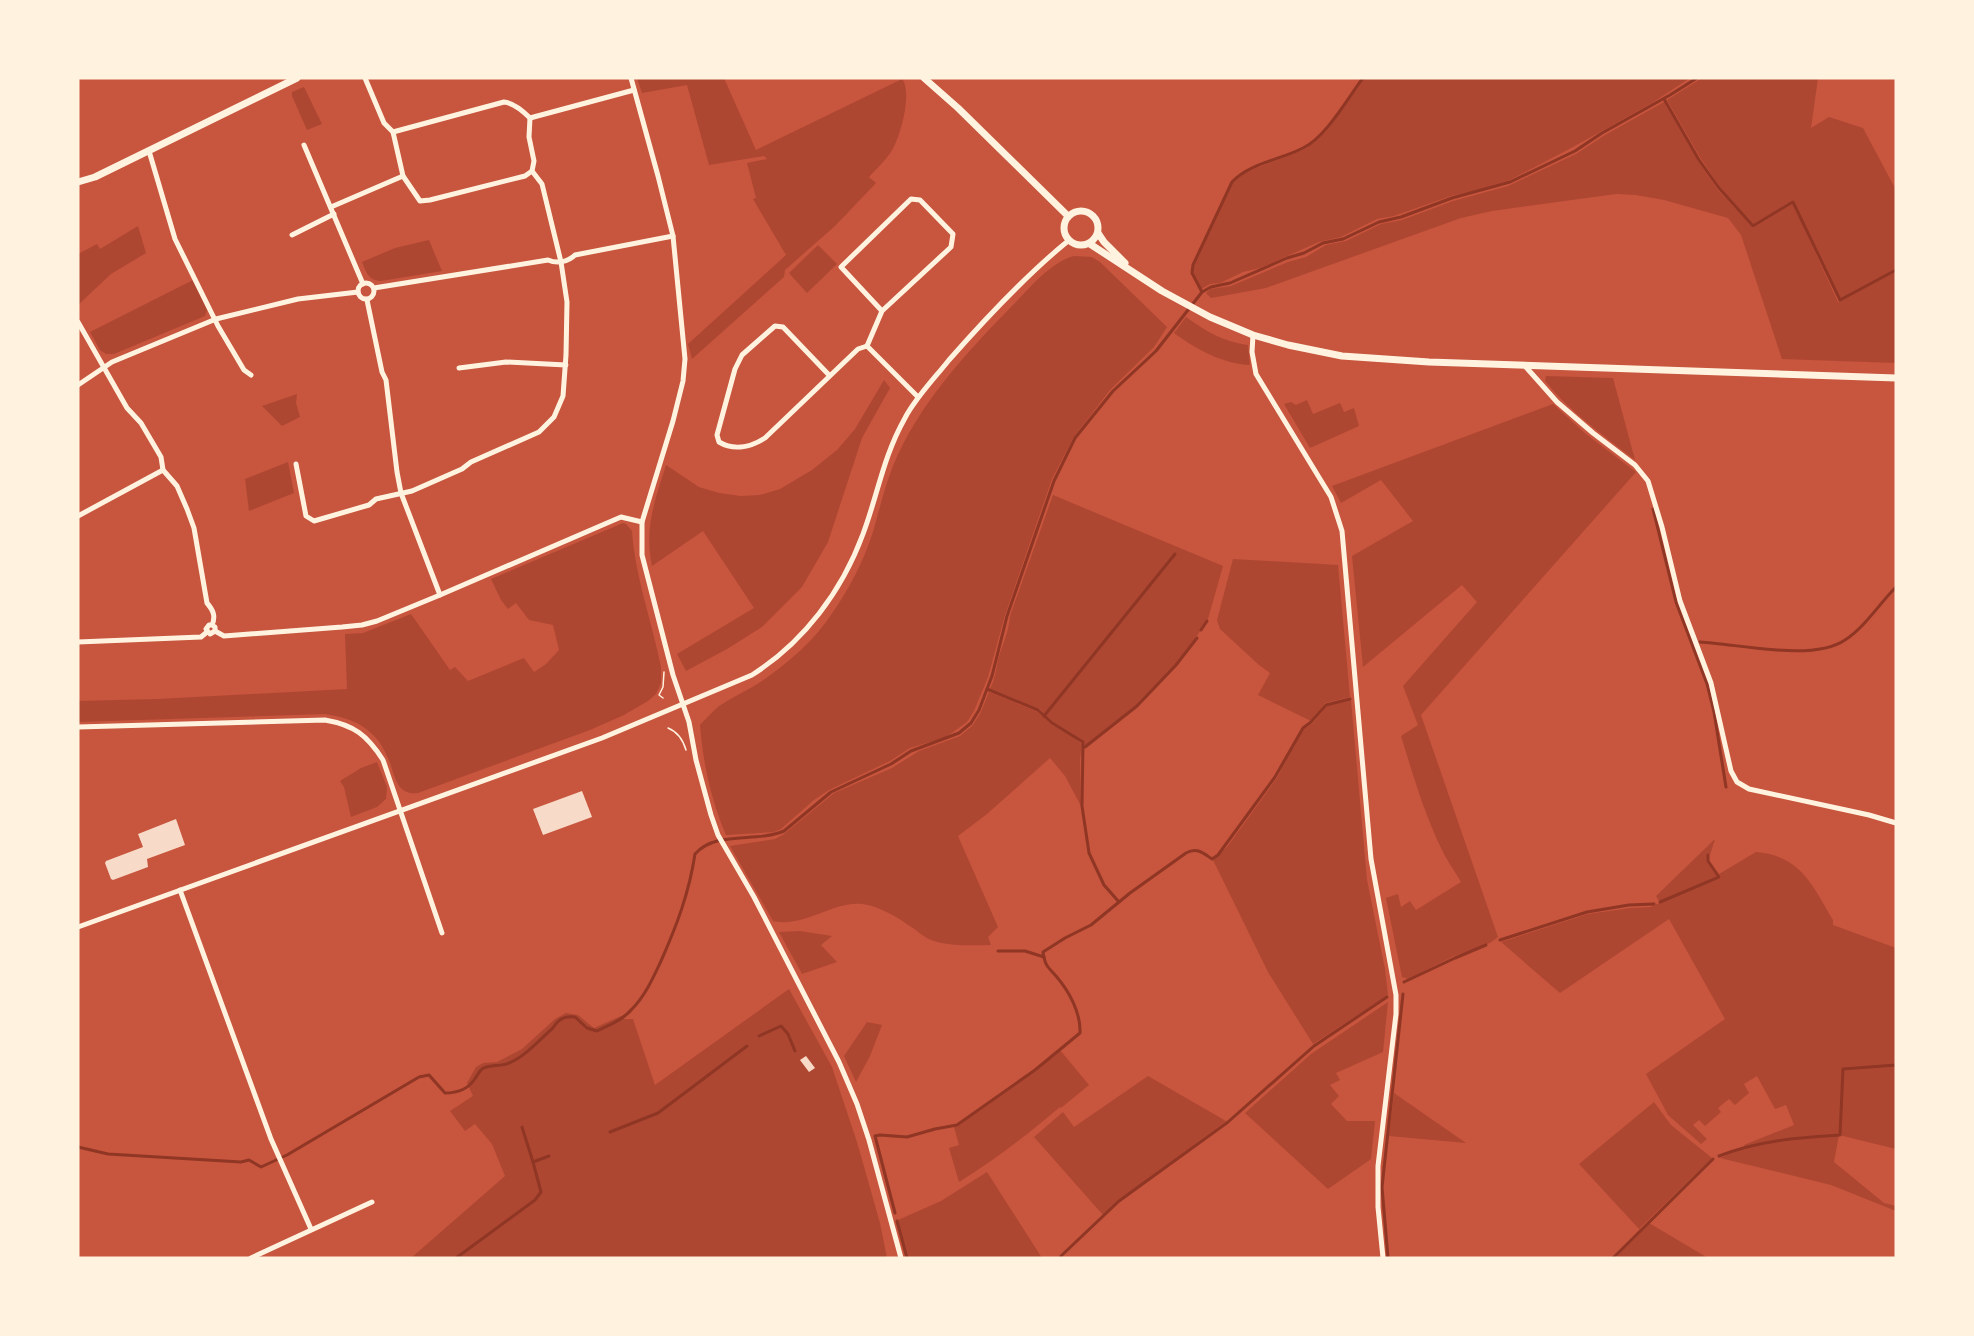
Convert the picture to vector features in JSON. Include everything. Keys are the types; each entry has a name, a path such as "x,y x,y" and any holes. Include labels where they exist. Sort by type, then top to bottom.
{"street":[{"path":"78,182 95,177 297,78"},
{"path":"365,78 384,123 393,132 403,176 420,201 525,176 532,171 534,162 529,137 530,118"},
{"path":"631,78 673,236 685,359 683,381 642,522 642,555 688,723 705,797 718,835 759,905 839,1062 869,1140 901,1258"},
{"path":"924,78 958,108 1068,216"},
{"path":"530,118 634,90"},
{"path":"393,132 504,102 521,110 530,118"},
{"path":"304,145 363,284"},
{"path":"149,151 175,239 218,326 244,370 250,375"},
{"path":"296,464 306,516 314,521 369,505 376,499 412,491 539,432 548,425 558,410 563,396 567,303 561,262 542,184 532,171"},
{"path":"331,207 403,176"},
{"path":"829,375 783,327 775,326 742,355 735,369 717,435 719,442 731,447 758,443 792,414 829,375 858,349 867,346 882,311 951,247 953,234 920,200 911,200 841,267 882,311"},
{"path":"1083,211 1096,218 1099,225 1098,233 1090,244 1079,246 1068,241 1064,233 1064,224 1068,216 1083,211"},
{"path":"292,235 334,214"},
{"path":"1098,233 1116,255 1140,277"},
{"path":"363,284 374,288 548,260 554,263 561,262 570,260 575,255 673,236"},
{"path":"78,927 602,738 683,706 752,675 769,664 795,642 814,621 838,586 864,533 885,461 905,417 918,397 1006,298 1037,266 1068,241"},
{"path":"1090,244 1184,304 1253,335 1317,352 1366,359 1896,378"},
{"path":"363,284 359,287 358,292 359,296 367,300"},
{"path":"367,300 375,293 374,288"},
{"path":"78,385 112,362 216,319 298,299 358,292"},
{"path":"367,300 382,372 386,380 401,493 440,595"},
{"path":"78,322 127,408 141,423 161,457 163,470 177,486 188,508 194,528 207,603 213,611 214,620 214,628 210,634 207,632 201,637 78,642"},
{"path":"1253,335 1252,352 1256,374 1331,497 1342,531 1371,859 1396,995 1396,1014 1378,1166 1378,1207 1383,1258"},
{"path":"867,346 918,397"},
{"path":"459,368 506,362 566,365"},
{"path":"1525,366 1557,402 1635,465 1648,481 1680,601 1711,682 1731,771 1737,782 1749,789 1869,815 1896,824"},
{"path":"78,516 163,470"},
{"path":"214,628 224,636 362,625 440,595 621,517 642,522"},
{"path":"78,727 325,720 340,723 361,733 374,745 383,760 442,933"},
{"path":"180,890 271,1139 311,1229"},
{"path":"251,1258 372,1202"}],"path":[{"path":"663,667 663,687 659,695 663,698"},
{"path":"668,728 677,733 684,744"}],"shaded area":[{"path":"637,78 724,78 756,150 902,79 905,85 906,104 895,146 869,177 876,183 835,226 785,270 784,277 692,359 688,344 786,255 753,199 756,198 747,163 767,159 764,156 709,165 687,85 642,93"},
{"path":"1365,78 1690,78 1652,103 1510,180 1451,196 1394,216 1377,219 1341,237 1319,242 1260,268 1243,272 1201,289 1193,273 1194,266 1233,183 1244,173 1303,150 1312,143 1337,117"},
{"path":"1702,78 1818,78 1811,128 1829,117 1863,128 1896,190 1896,363 1782,359 1741,235 1728,218 1664,200 1636,195 1616,194 1492,211 1461,218 1266,288 1211,298 1206,293 1211,289 1231,286 1288,262 1306,257 1326,245 1346,241 1381,224 1402,220 1453,201 1508,186 1576,154 1664,102 1698,161 1718,190 1753,228 1793,204 1838,302 1840,301 1794,201 1753,225 1720,187 1701,159 1667,100"},
{"path":"304,87 322,124 307,130 292,96 292,92"},
{"path":"138,226 146,253 111,274 78,305 78,254 97,244 100,249"},
{"path":"429,240 442,271 377,281 368,275 362,262 395,248"},
{"path":"818,245 837,264 807,293 789,273"},
{"path":"1074,256 1092,257 1100,262 1167,327 1154,347 1110,390 1073,438 1052,479 1005,615 988,677 974,711 967,722 946,737 910,748 890,761 829,790 781,829 774,832 726,835 708,781 700,725 719,706 762,681 782,666 810,641 826,622 845,594 860,565 872,535 893,466 903,444 929,401 960,361 1032,285 1056,264"},
{"path":"193,280 207,310 205,316 114,354 106,354 100,350 90,332"},
{"path":"1186,317 1215,335 1248,345 1250,365 1212,356 1174,333"},
{"path":"1546,376 1613,378 1635,460 1565,403 1545,381"},
{"path":"884,380 890,388 862,438 828,542 802,587 762,627 686,671 677,654 754,608 703,531 652,566 650,527 666,465 699,487 719,493 741,496 760,495 780,489 812,470 837,450 855,429"},
{"path":"297,394 296,403 300,417 282,426 262,406"},
{"path":"1307,400 1313,414 1340,403 1344,412 1354,408 1359,426 1310,448 1284,404 1291,402 1296,405"},
{"path":"1553,404 1586,434 1636,472 1421,715 1498,937 1490,943 1454,956 1408,979 1402,977 1386,898 1398,894 1401,907 1410,901 1416,910 1461,882 1444,854 1430,822 1401,736 1418,725 1403,686 1477,602 1462,585 1363,667 1352,556 1413,521 1381,480 1341,503 1332,486"},
{"path":"288,462 294,493 249,511 245,479"},
{"path":"1053,495 1223,566 1208,619 1177,666 1140,704 1085,748 1084,742 1052,722 1040,709 990,689 1010,616"},
{"path":"623,523 632,531 640,582 661,667 661,683 656,694 624,715 590,730 418,793 410,793 400,787 385,751 372,734 356,723 332,715 78,722 78,701 347,689 345,634 363,633 411,614 450,670 455,667 468,681 524,658 534,672 546,664 559,650 553,625 529,620 516,603 508,609 491,579"},
{"path":"1233,559 1338,565 1350,697 1325,703 1311,721 1258,695 1270,673 1220,629 1217,620"},
{"path":"989,692 1038,712 1052,725 1082,744 1081,806 1065,776 1050,758 987,814 958,836 998,927 988,937 991,945 953,945 931,940 892,915 862,904 840,906 796,921 773,921 730,846 775,839 834,793 892,768 919,751 960,736 972,726 980,714"},
{"path":"1351,700 1367,880 1388,995 1313,1044 1268,972 1213,860 1227,847 1277,778 1304,729 1313,723 1327,706"},
{"path":"377,762 387,787 386,799 377,807 351,817 344,787 340,781 361,768"},
{"path":"1715,839 1710,855 1707,855 1707,862 1717,876 1659,901 1656,896"},
{"path":"1756,852 1784,859 1804,874 1833,920 1833,925 1896,948 1896,1149 1839,1135 1834,1162 1884,1203 1896,1206 1896,1211 1831,1185 1720,1158 1745,1147 1744,1145 1794,1125 1786,1105 1775,1109 1757,1076 1744,1084 1749,1093 1735,1105 1729,1099 1718,1108 1721,1112 1705,1126 1699,1120 1693,1125 1707,1139 1701,1144 1668,1115 1646,1074 1725,1019 1669,919 1560,993 1501,942 1588,914 1650,907 1721,878 1719,874"},
{"path":"800,931 832,936 821,945 837,962 802,974 779,932"},
{"path":"789,989 832,1067 857,1142 880,1223 887,1258 411,1258 505,1176 492,1144 475,1124 465,1131 450,1111 473,1096 467,1083 476,1067 483,1063 497,1062 522,1049 555,1019 566,1013 578,1015 594,1028 621,1016 624,1019 633,1019 655,1085"},
{"path":"1388,1002 1383,1052 1336,1073 1340,1080 1330,1085 1339,1096 1331,1104 1347,1121 1375,1121 1371,1159 1328,1189 1245,1113 1311,1054"},
{"path":"867,1022 882,1025 870,1056 856,1082 844,1056"},
{"path":"1060,1050 1089,1085 1011,1146 959,1182 949,1148 959,1145 954,1127 1036,1070"},
{"path":"1148,1076 1226,1121 1122,1198 1103,1215 1034,1137 1063,1112 1074,1127"},
{"path":"1394,1093 1466,1143 1389,1136"},
{"path":"1654,1102 1671,1125 1712,1158 1639,1229 1579,1164"},
{"path":"987,1172 1042,1258 908,1258 898,1220 941,1201"},
{"path":"1649,1223 1708,1258 1615,1258"}],"building":[{"path":"582,791 592,817 543,835 533,809"},
{"path":"176,819 185,845 147,859 148,867 111,879 106,861 143,847 138,834"},
{"path":"806,1056 815,1068 809,1072 800,1060"}],"waterway":[{"path":"1202,292 1192,273 1193,265 1232,182 1247,170 1312,143 1336,117 1363,78"},
{"path":"78,1147 108,1154 241,1162 249,1160 261,1167 287,1155 419,1077 429,1075 445,1093 457,1092 465,1089 482,1069 506,1064 521,1056 563,1018 575,1017 587,1028 597,1031 620,1019 641,998 655,974 682,909 695,854 704,847 725,839 761,836 784,831 831,792 891,764 911,751 959,733 971,723 979,710 992,676 1007,616 1054,481 1075,438 1113,391 1156,351 1202,292 1211,287 1230,283 1323,243 1343,239 1379,222 1510,182 1575,151 1697,78"},
{"path":"1664,99 1699,160 1719,188 1753,226 1793,202 1840,300 1896,270"},
{"path":"1653,509 1676,602 1707,684 1714,712 1726,787"},
{"path":"1044,716 1175,554"},
{"path":"1700,642 1795,651 1831,646 1845,640 1859,629 1896,587"},
{"path":"1201,630 1207,621"},
{"path":"1085,747 1137,706 1176,665 1197,638"},
{"path":"987,689 1038,710 1052,723 1083,742 1082,806 1089,853 1104,885 1119,902"},
{"path":"895,1213 875,1136 907,1137 957,1125 1035,1070 1080,1033 1080,1025 1070,995 1047,966 1043,952 1091,925 1130,893 1186,853 1197,851 1212,859 1218,855 1275,777 1303,728 1326,705 1350,699"},
{"path":"1660,902 1719,877 1708,861 1708,855"},
{"path":"1500,940 1587,912 1629,905 1654,904"},
{"path":"1404,982 1486,945"},
{"path":"998,951 1025,951 1044,957"},
{"path":"1388,1258 1382,1187 1403,994"},
{"path":"1061,1256 1119,1201 1228,1122 1314,1046 1387,997"},
{"path":"759,1036 781,1026 788,1034 795,1051"},
{"path":"610,1132 658,1113 747,1046"},
{"path":"1719,1156 1764,1143 1840,1135 1843,1069 1896,1065"},
{"path":"522,1127 533,1162"},
{"path":"456,1258 535,1200 541,1192 533,1162 549,1156"},
{"path":"1613,1258 1713,1159"},
{"path":"897,1221 907,1258"}]}
